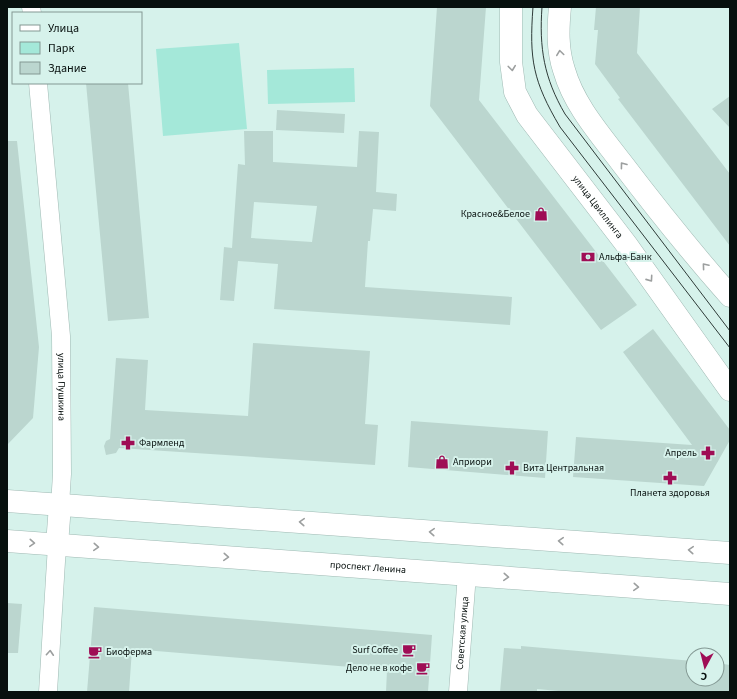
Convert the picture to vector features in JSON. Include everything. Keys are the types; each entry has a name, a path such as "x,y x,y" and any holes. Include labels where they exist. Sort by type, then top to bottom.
{"main road":[{"name":"улица Цвиллинга","path":"511,7 511,62 515,92 527,115 626,244 730,390"},
{"path":"560,7 559,36 561,59 569,85 581,109 653,204 730,296"},
{"path":"7,501 730,553"},
{"name":"улица Пушкина","path":"57,545 60,505"},
{"name":"проспект Ленина","path":"7,541 730,594"}],"street":[{"name":"улица Пушкина","path":"38,84 61,336 62,474 60,505"},
{"name":"улица Пушкина","path":"48,692 57,545"},
{"name":"Советская улица","path":"458,692 467,574"}],"green space":[{"path":"239,43 247,129 163,136 156,49"},
{"path":"354,68 355,102 268,104 267,70"}],"building":[{"path":"437,7 486,7 479,100 637,305 601,330 430,106"},
{"path":"596,7 640,7 637,53 730,174 730,246 618,99 620,98 595,64 598,30 594,30"},
{"path":"86,84 128,84 149,318 108,321"},
{"path":"730,96 730,128 712,109"},
{"path":"277,110 345,114 344,133 276,130"},
{"path":"244,131 273,131 273,162 357,167 359,131 379,132 376,192 397,194 396,211 373,209 370,241 368,241 365,287 512,297 510,325 274,309 278,264 238,261 234,301 220,300 224,247 232,248 238,164 245,165","holes":["254,202 317,206 312,242 251,238"]},
{"path":"7,141 17,141 39,347 33,418 7,445"},
{"path":"653,329 730,430 730,440 704,486 573,477 576,437 692,445 623,352"},
{"path":"253,343 370,351 365,424 378,425 375,465 119,448 116,453 106,455 104,446 106,441 110,439 116,358 148,360 145,410 248,416"},
{"path":"411,421 548,431 545,478 408,467"},
{"path":"7,603 22,604 18,653 7,653"},
{"path":"94,607 432,635 428,692 386,692 387,670 132,649 129,692 87,692"},
{"path":"521,646 685,660 685,687 725,687 725,664 730,665 730,692 569,692 537,689 537,692 500,692 504,648 521,649"}],"tram line":[{"path":"533,7 532,42 535,70 544,96 560,127 730,348"},
{"path":"542,7 541,36 544,62 552,88 565,114 730,331"}],"place":[{"name":"Красное&Белое","path":"541,214"},
{"name":"Альфа-Банк","path":"588,257"},
{"name":"Фармленд","path":"128,443"},
{"name":"Апрель","path":"708,453"},
{"name":"Априори","path":"442,462"},
{"name":"Вита Центральная","path":"512,468"},
{"name":"Планета здоровья","path":"670,478"},
{"name":"Surf Coffee","path":"409,650"},
{"name":"Биоферма","path":"95,652"},
{"name":"Дело не в кофе","path":"423,668"}]}
